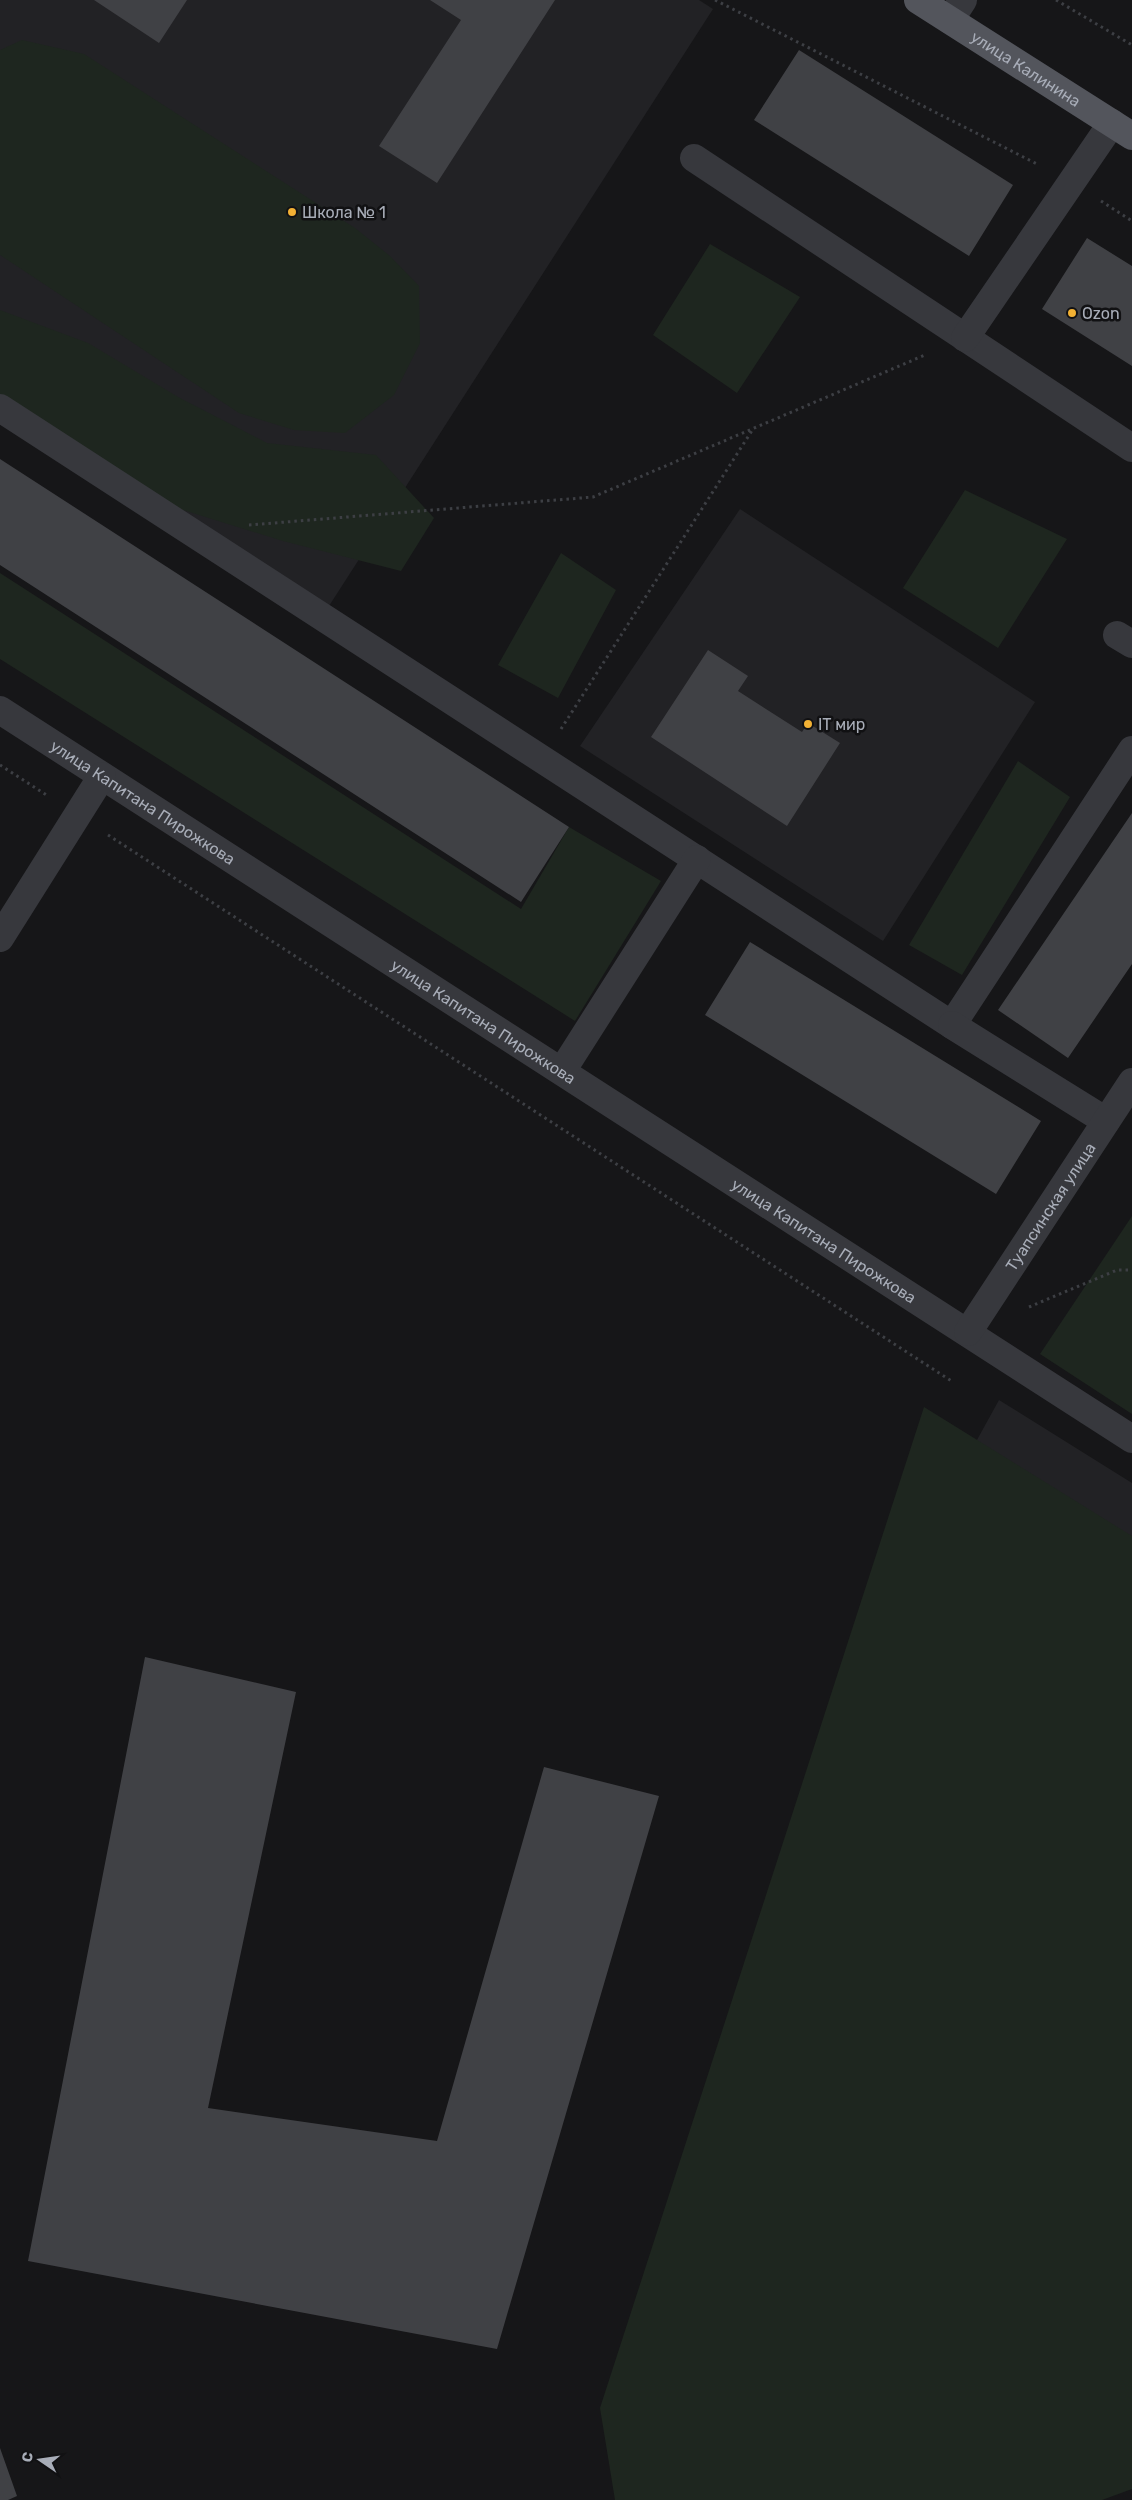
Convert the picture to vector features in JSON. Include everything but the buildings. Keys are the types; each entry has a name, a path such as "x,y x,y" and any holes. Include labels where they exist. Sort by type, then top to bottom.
{"main road":[{"name":"улица Калинина","path":"918,0 957,10 1122,130"}],"street":[{"path":"965,338 1071,181 1122,130"},
{"path":"694,158 1132,448"},
{"path":"0,408 952,1025 1106,1121"},
{"name":"улица Капитана Пирожкова","path":"0,710 1132,1439"},
{"path":"952,1025 1132,750"},
{"path":"0,938 102,776"},
{"path":"562,1071 696,859"},
{"name":"Туапсинская улица","path":"968,1332 1132,1082"}],"path":[{"path":"715,0 1071,181 1132,221"},
{"path":"1056,0 1132,45"},
{"path":"248,525 593,497 965,338"},
{"path":"542,759 753,429"},
{"path":"0,765 953,1382"},
{"path":"1020,1310 1116,1270 1132,1270"}],"shaded area":[{"name":"Школа № 1","path":"0,0 699,0 713,9 320,620 0,414"},
{"path":"22,40 84,54 355,228 390,256 419,286 420,343 394,395 345,433 294,430 239,413 0,255 0,50"},
{"path":"710,244 800,297 737,393 653,335"},
{"path":"0,310 88,343 178,397 267,443 376,455 434,518 401,571 283,541 154,501 0,402"},
{"path":"965,490 1067,539 998,648 903,588"},
{"name":"IT мир","path":"740,509 1035,702 883,941 580,746"},
{"path":"561,553 616,590 558,698 498,665"},
{"path":"0,573 521,909 569,827 661,881 575,1021 0,659"},
{"path":"1018,761 1070,797 962,975 909,945"},
{"path":"1132,1216 1132,1414 1040,1354"},
{"path":"999,1400 1132,1483 1132,1552 972,1449"},
{"path":"924,1407 1132,1536 1132,2489 1102,2500 615,2500 600,2408"}],"place":[{"name":"Школа № 1","path":"292,212"},
{"name":"Ozon","path":"1072,313"},
{"name":"IT мир","path":"808,724"}]}
